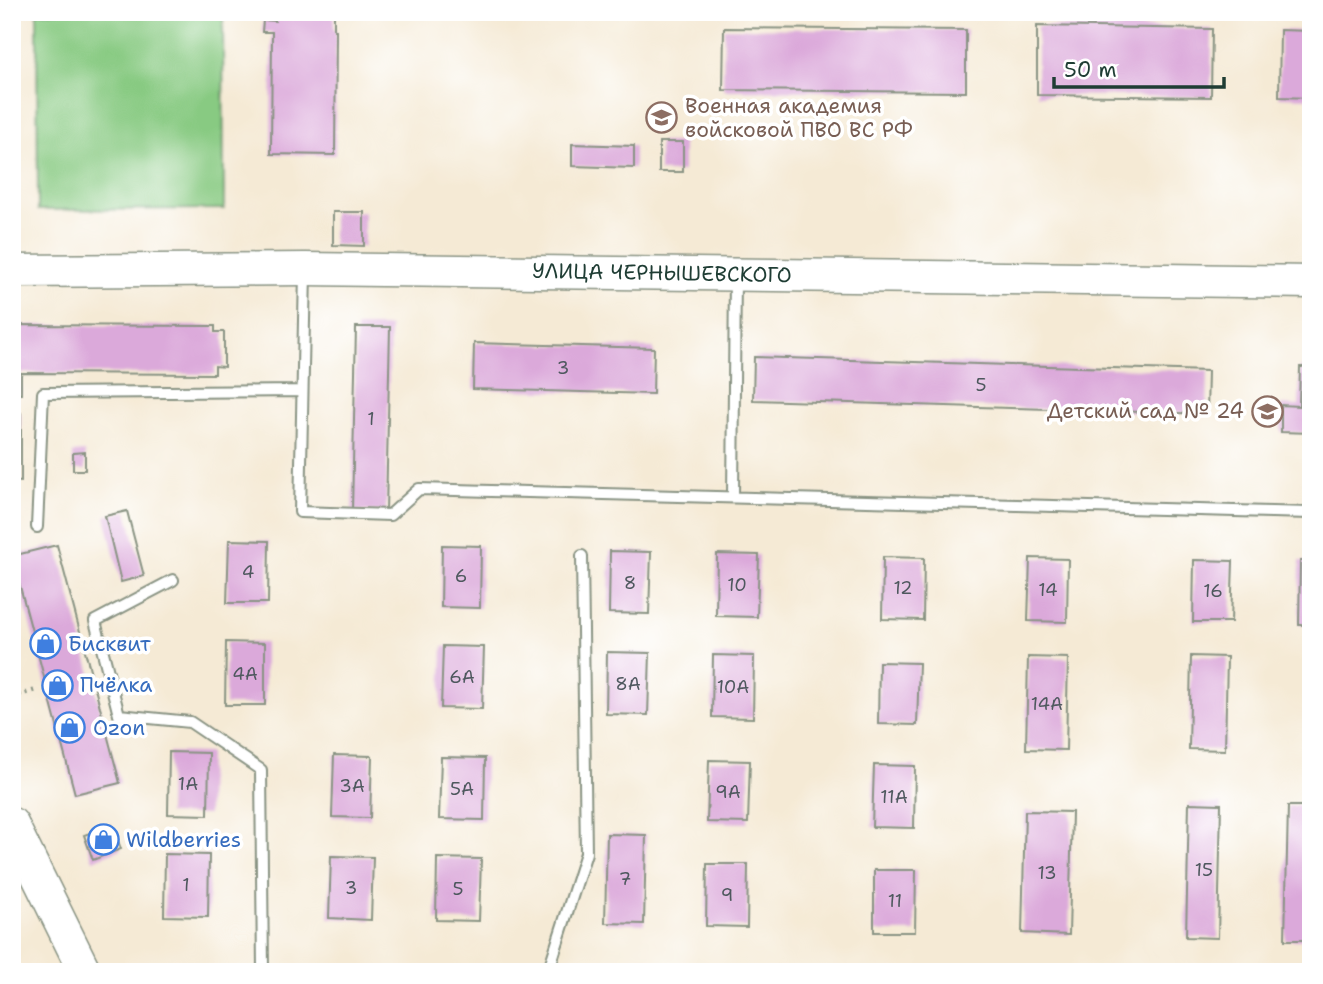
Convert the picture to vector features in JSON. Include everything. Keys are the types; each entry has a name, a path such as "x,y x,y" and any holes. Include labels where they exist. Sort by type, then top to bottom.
{"street":[{"name":"УЛИЦА ЧЕРНЫШЕВСКОГО","path":"12,271 305,269 1311,282"},
{"path":"12,824 85,972"}],"lane":[{"path":"305,269 300,512 390,514 419,489 1311,513"},
{"path":"733,498 736,274"},
{"path":"37,527 43,393 302,391"},
{"path":"548,972 586,853 582,556"},
{"path":"173,580 94,621 119,715 190,722 261,770 263,972"}],"path":[{"path":"12,697 36,690"}],"green space":[{"path":"37,12 223,12 224,209 38,210"}],"building":[{"path":"275,12 334,12 335,155 271,154 272,32 262,32 263,20 275,21"},
{"path":"1037,26 1212,29 1211,97 1037,95"},
{"path":"724,28 966,30 966,92 723,90"},
{"path":"1280,30 1311,31 1311,98 1279,97"},
{"path":"659,142 683,142 683,172 659,172"},
{"path":"572,144 634,146 634,168 572,166"},
{"path":"333,212 364,212 364,246 333,245"},
{"path":"12,325 215,326 215,332 224,332 224,367 215,366 215,374 21,373 17,413 21,413 21,482 12,481"},
{"path":"356,327 390,327 386,512 352,511"},
{"path":"474,343 654,348 653,394 473,389"},
{"path":"754,357 1208,371 1207,414 753,400"},
{"path":"1300,367 1311,367 1311,433 1281,432 1281,405 1299,406"},
{"path":"85,452 85,470 73,470 73,453"},
{"path":"127,511 144,576 121,582 105,516"},
{"path":"229,540 269,541 268,603 227,603"},
{"path":"57,545 120,783 75,794 12,556"},
{"path":"442,545 481,546 480,608 441,607"},
{"path":"610,551 651,552 649,614 609,613"},
{"path":"717,554 759,555 757,617 716,616"},
{"path":"883,557 924,558 923,620 882,619"},
{"path":"1030,558 1068,559 1067,622 1028,621"},
{"path":"1194,560 1233,561 1231,622 1193,622"},
{"path":"1300,561 1311,561 1311,625 1299,625"},
{"path":"226,642 265,643 265,705 225,705"},
{"path":"443,646 484,647 482,709 441,708"},
{"path":"607,652 650,653 648,715 606,714"},
{"path":"713,655 754,656 753,718 712,717"},
{"path":"1191,656 1227,657 1225,750 1189,749"},
{"path":"1028,657 1068,658 1066,750 1026,749"},
{"path":"879,662 919,663 917,725 878,724"},
{"path":"169,752 209,753 208,815 168,814"},
{"path":"334,755 372,756 370,818 332,817"},
{"path":"441,757 485,758 484,820 439,819"},
{"path":"709,760 750,761 748,823 707,822"},
{"path":"874,765 915,766 914,828 872,827"},
{"path":"1189,803 1221,804 1218,938 1186,937"},
{"path":"1288,806 1311,806 1311,940 1285,940"},
{"path":"1025,811 1072,812 1069,935 1022,933"},
{"path":"112,825 121,849 93,860 84,835"},
{"path":"607,834 646,835 644,924 605,923"},
{"path":"165,854 209,855 208,917 164,916"},
{"path":"331,856 373,857 371,920 329,918"},
{"path":"437,858 481,859 479,921 436,920"},
{"path":"707,864 748,864 747,927 706,926"},
{"path":"874,870 916,870 915,932 874,932"}],"place":[{"name":"Военная академия войсковой ПВО ВС РФ","path":"662,118"},
{"name":"Детский сад № 24","path":"1267,411"},
{"name":"Бисквит","path":"45,644"},
{"name":"Пчёлка","path":"57,685"},
{"name":"Ozon","path":"70,728"},
{"name":"Wildberries","path":"103,840"}]}
